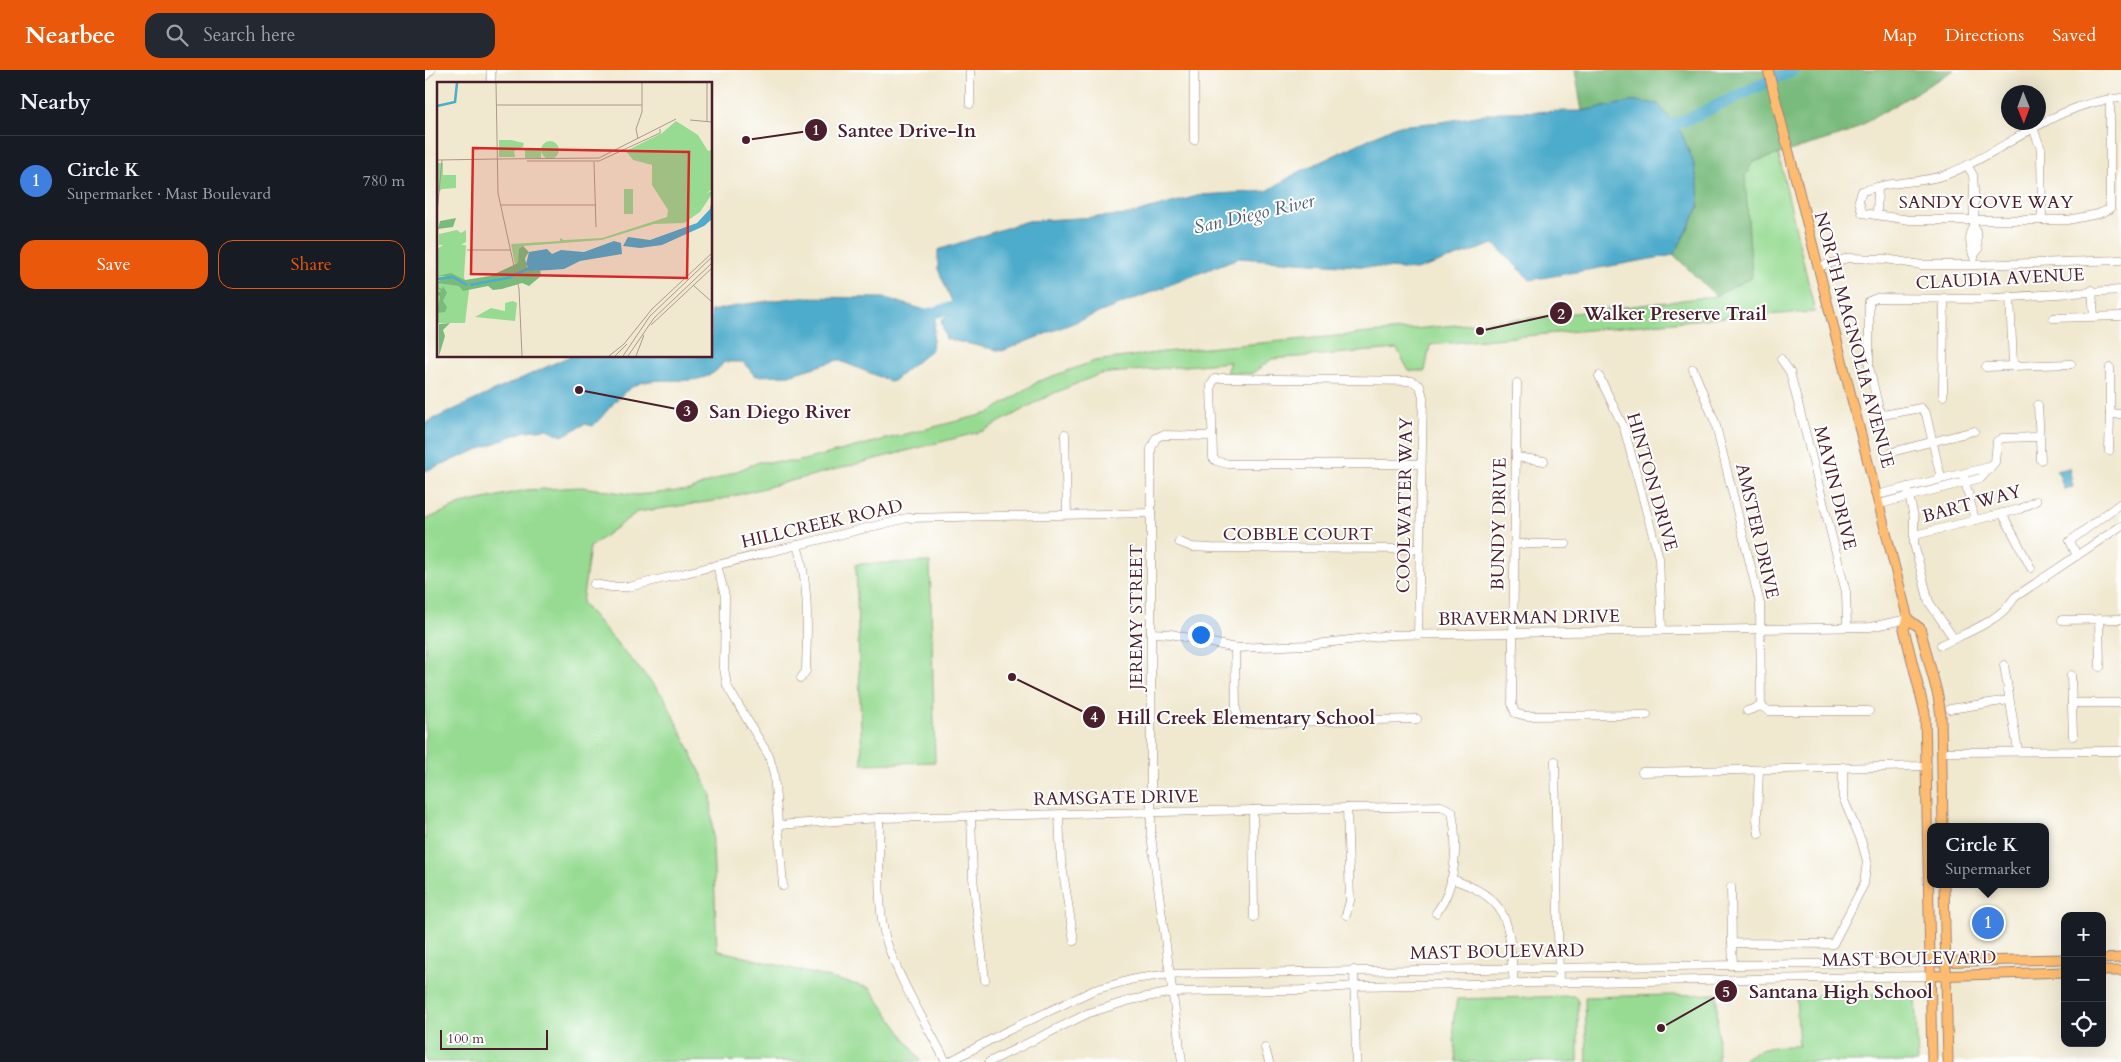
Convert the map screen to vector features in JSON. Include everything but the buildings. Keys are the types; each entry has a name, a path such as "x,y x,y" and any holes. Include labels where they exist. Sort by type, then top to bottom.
{"main road":[{"name":"NORTH MAGNOLIA AVENUE","path":"1768,70 1908,619 1904,629 1924,703 1928,823"},
{"name":"NORTH MAGNOLIA AVENUE","path":"1908,619 1920,628 1940,709 1943,823"},
{"path":"1924,703 1929,710 1934,749 1942,752"},
{"name":"NORTH MAGNOLIA AVENUE","path":"1929,888 1932,1062"},
{"path":"1944,888 1948,1062"},
{"path":"2106,959 2121,958"},
{"name":"MAST BOULEVARD","path":"1930,962 2061,959"},
{"path":"2106,971 2121,971"},
{"name":"MAST BOULEVARD","path":"1931,976 2061,972"}],"street":[{"path":"425,76 431,70"},
{"path":"969,70 969,104"},
{"path":"1194,70 1194,140"},
{"path":"2046,122 2085,105 2121,98"},
{"name":"SANDY COVE WAY","path":"1878,187 1862,191 1860,195 1862,213 1910,220 1974,224 2068,220 2098,214 2110,209 2110,99"},
{"path":"1877,215 1878,187 1924,181 1947,175 2029,130"},
{"path":"2034,130 2041,149 2041,220"},
{"path":"1967,165 1973,175 1974,224 1977,232 1978,250 1974,255 1975,265"},
{"path":"1817,267 1848,258 1921,264 1975,265 2121,260"},
{"path":"2092,290 2094,316"},
{"name":"CLAUDIA AVENUE","path":"1941,478 1926,414 1921,408 1883,415 1879,409 1869,366 1869,301 1877,298 1979,299 2092,290 2121,290"},
{"path":"2010,296 2013,365"},
{"path":"1943,396 1944,298"},
{"path":"2053,318 2121,316"},
{"name":"MAVIN DRIVE","path":"1781,359 1790,372 1846,592 1847,627"},
{"path":"1986,367 2071,364"},
{"path":"2109,452 2110,368"},
{"name":"AMSTER DRIVE","path":"1693,370 1715,422 1761,604 1761,706"},
{"name":"HINTON DRIVE","path":"1599,376 1624,428 1659,558 1662,630"},
{"name":"COOLWATER WAY","path":"1212,436 1211,385 1215,379 1412,381 1421,386 1423,397 1420,464 1418,635"},
{"name":"BUNDY DRIVE","path":"1517,383 1512,633 1512,704 1515,713 1526,716 1647,715"},
{"path":"2038,406 2041,460"},
{"path":"2110,414 2121,414"},
{"path":"1892,452 1974,431"},
{"path":"1065,434 1067,514"},
{"name":"JEREMY STREET","path":"1182,1062 1152,852 1150,812 1151,456 1152,443 1162,435 1212,436"},
{"path":"1212,436 1213,458 1216,461 1228,464 1420,464"},
{"path":"1878,500 1909,496 1981,478 1995,462 1997,441 2002,438 2039,437"},
{"path":"1516,457 1544,461"},
{"path":"1878,500 1907,487 1989,467"},
{"path":"1963,473 1975,520"},
{"path":"1907,487 1915,535 1914,544 1929,602 1954,639"},
{"name":"BART WAY","path":"1915,535 2021,509 2036,501"},
{"path":"2077,556 2070,540 2121,503"},
{"name":"HILLCREEK ROAD","path":"594,584 611,588 629,587 907,518 1151,513"},
{"path":"2003,513 2031,568"},
{"path":"1941,646 1989,622 2007,609 2015,597 2121,526"},
{"name":"COBBLE COURT","path":"1179,542 1192,548 1419,549"},
{"path":"1514,544 1566,544"},
{"path":"797,545 804,567 808,594 806,671 801,678"},
{"path":"717,565 725,596 725,668 727,686 769,756 774,774 783,886"},
{"name":"BRAVERMAN DRIVE","path":"1151,634 1171,634 1235,648 1309,644 1380,635 1870,627 1908,619"},
{"path":"2099,619 2100,667"},
{"path":"2062,620 2121,619"},
{"path":"1235,648 1236,710 1239,718 1246,723 1417,719"},
{"path":"2004,665 2018,751"},
{"path":"2071,675 2073,736"},
{"path":"1950,709 2009,700"},
{"path":"2072,703 2121,703"},
{"path":"1747,711 1761,706 1769,711 1869,711"},
{"path":"1942,752 2121,750"},
{"path":"1555,761 1559,984"},
{"path":"1642,772 1927,766"},
{"path":"1732,943 1833,944 1863,884 1867,861 1861,840 1843,798 1843,767"},
{"path":"1759,769 1757,820 1759,834"},
{"name":"RAMSGATE DRIVE","path":"779,825 879,818 1441,806 1452,811 1456,842 1451,879"},
{"path":"1346,915 1350,901 1347,808"},
{"path":"1253,810 1254,917"},
{"path":"1059,815 1061,860 1074,941"},
{"path":"971,816 973,878 985,980"},
{"path":"879,818 882,906 887,942 899,970 947,1062"},
{"path":"1436,913 1451,879 1476,888 1498,908 1509,928 1514,984"},
{"path":"1731,887 1733,965"},
{"name":"MAST BOULEVARD","path":"947,1062 1094,990 1134,979 1170,974 1930,962"},
{"path":"1354,970 1356,1062"},
{"name":"MAST BOULEVARD","path":"989,1062 1089,1013 1131,1000 1173,992 1302,990 1354,986 1559,984 1781,977 1931,976"},
{"path":"1265,1048 1269,1062"}],"green space":[{"path":"1575,70 1954,70 1848,133 1753,162 1745,176 1752,277 1716,296 1674,255 1699,207 1636,101 1582,111"},
{"path":"1778,152 1815,312 1726,317 1430,345 1425,371 1409,371 1397,349 1272,359 1251,374 1226,372 1230,362 1100,374 1052,394 983,431 714,501 637,512 590,547 582,603 664,697 711,794 717,950 870,988 921,1061 425,1062 425,520 461,504 526,490 582,487 636,495 690,490 759,462 796,462 989,413 1039,381 1095,361 1163,352 1533,318 1716,296 1745,158"},
{"path":"930,562 935,762 862,764 856,564"},
{"path":"1915,993 1918,1062 1742,1062 1761,1050 1799,1046 1796,996"},
{"path":"1717,994 1718,1062 1587,1062 1585,997"},
{"path":"1575,996 1578,1001 1578,1062 1456,1062 1453,1024 1457,999"}],"water":[{"path":"1636,101 1658,104 1681,132 1693,161 1698,183 1699,207 1674,255 1530,280 1494,244 1416,270 1238,258 1002,351 946,339 941,320 956,311 938,269 938,250 1027,221 1128,215 1201,195 1267,191 1295,174 1396,126 1442,122 1499,112 1582,111"},
{"path":"800,297 884,298 936,313 932,349 892,382 838,360 789,375 755,376 743,362 724,362 716,371 705,377 687,380 657,380 631,387 593,426 585,424 562,436 548,429 525,431 425,471 425,423 566,358 713,358 713,311"},
{"path":"2069,468 2073,487 2064,489 2059,474 2056,471"}],"waterway":[{"name":"San Diego River","path":"1659,129 1686,120 1793,70"},
{"name":"San Diego River","path":"918,317 969,303"}],"place":[{"name":"Santee Drive-In","path":"746,140"},
{"name":"Walker Preserve Trail","path":"1480,331"},
{"name":"San Diego River","path":"579,390"},
{"name":"Hill Creek Elementary School","path":"1012,677"},
{"name":"Circle K","path":"1988,923"},
{"name":"Santana High School","path":"1661,1028"}]}
